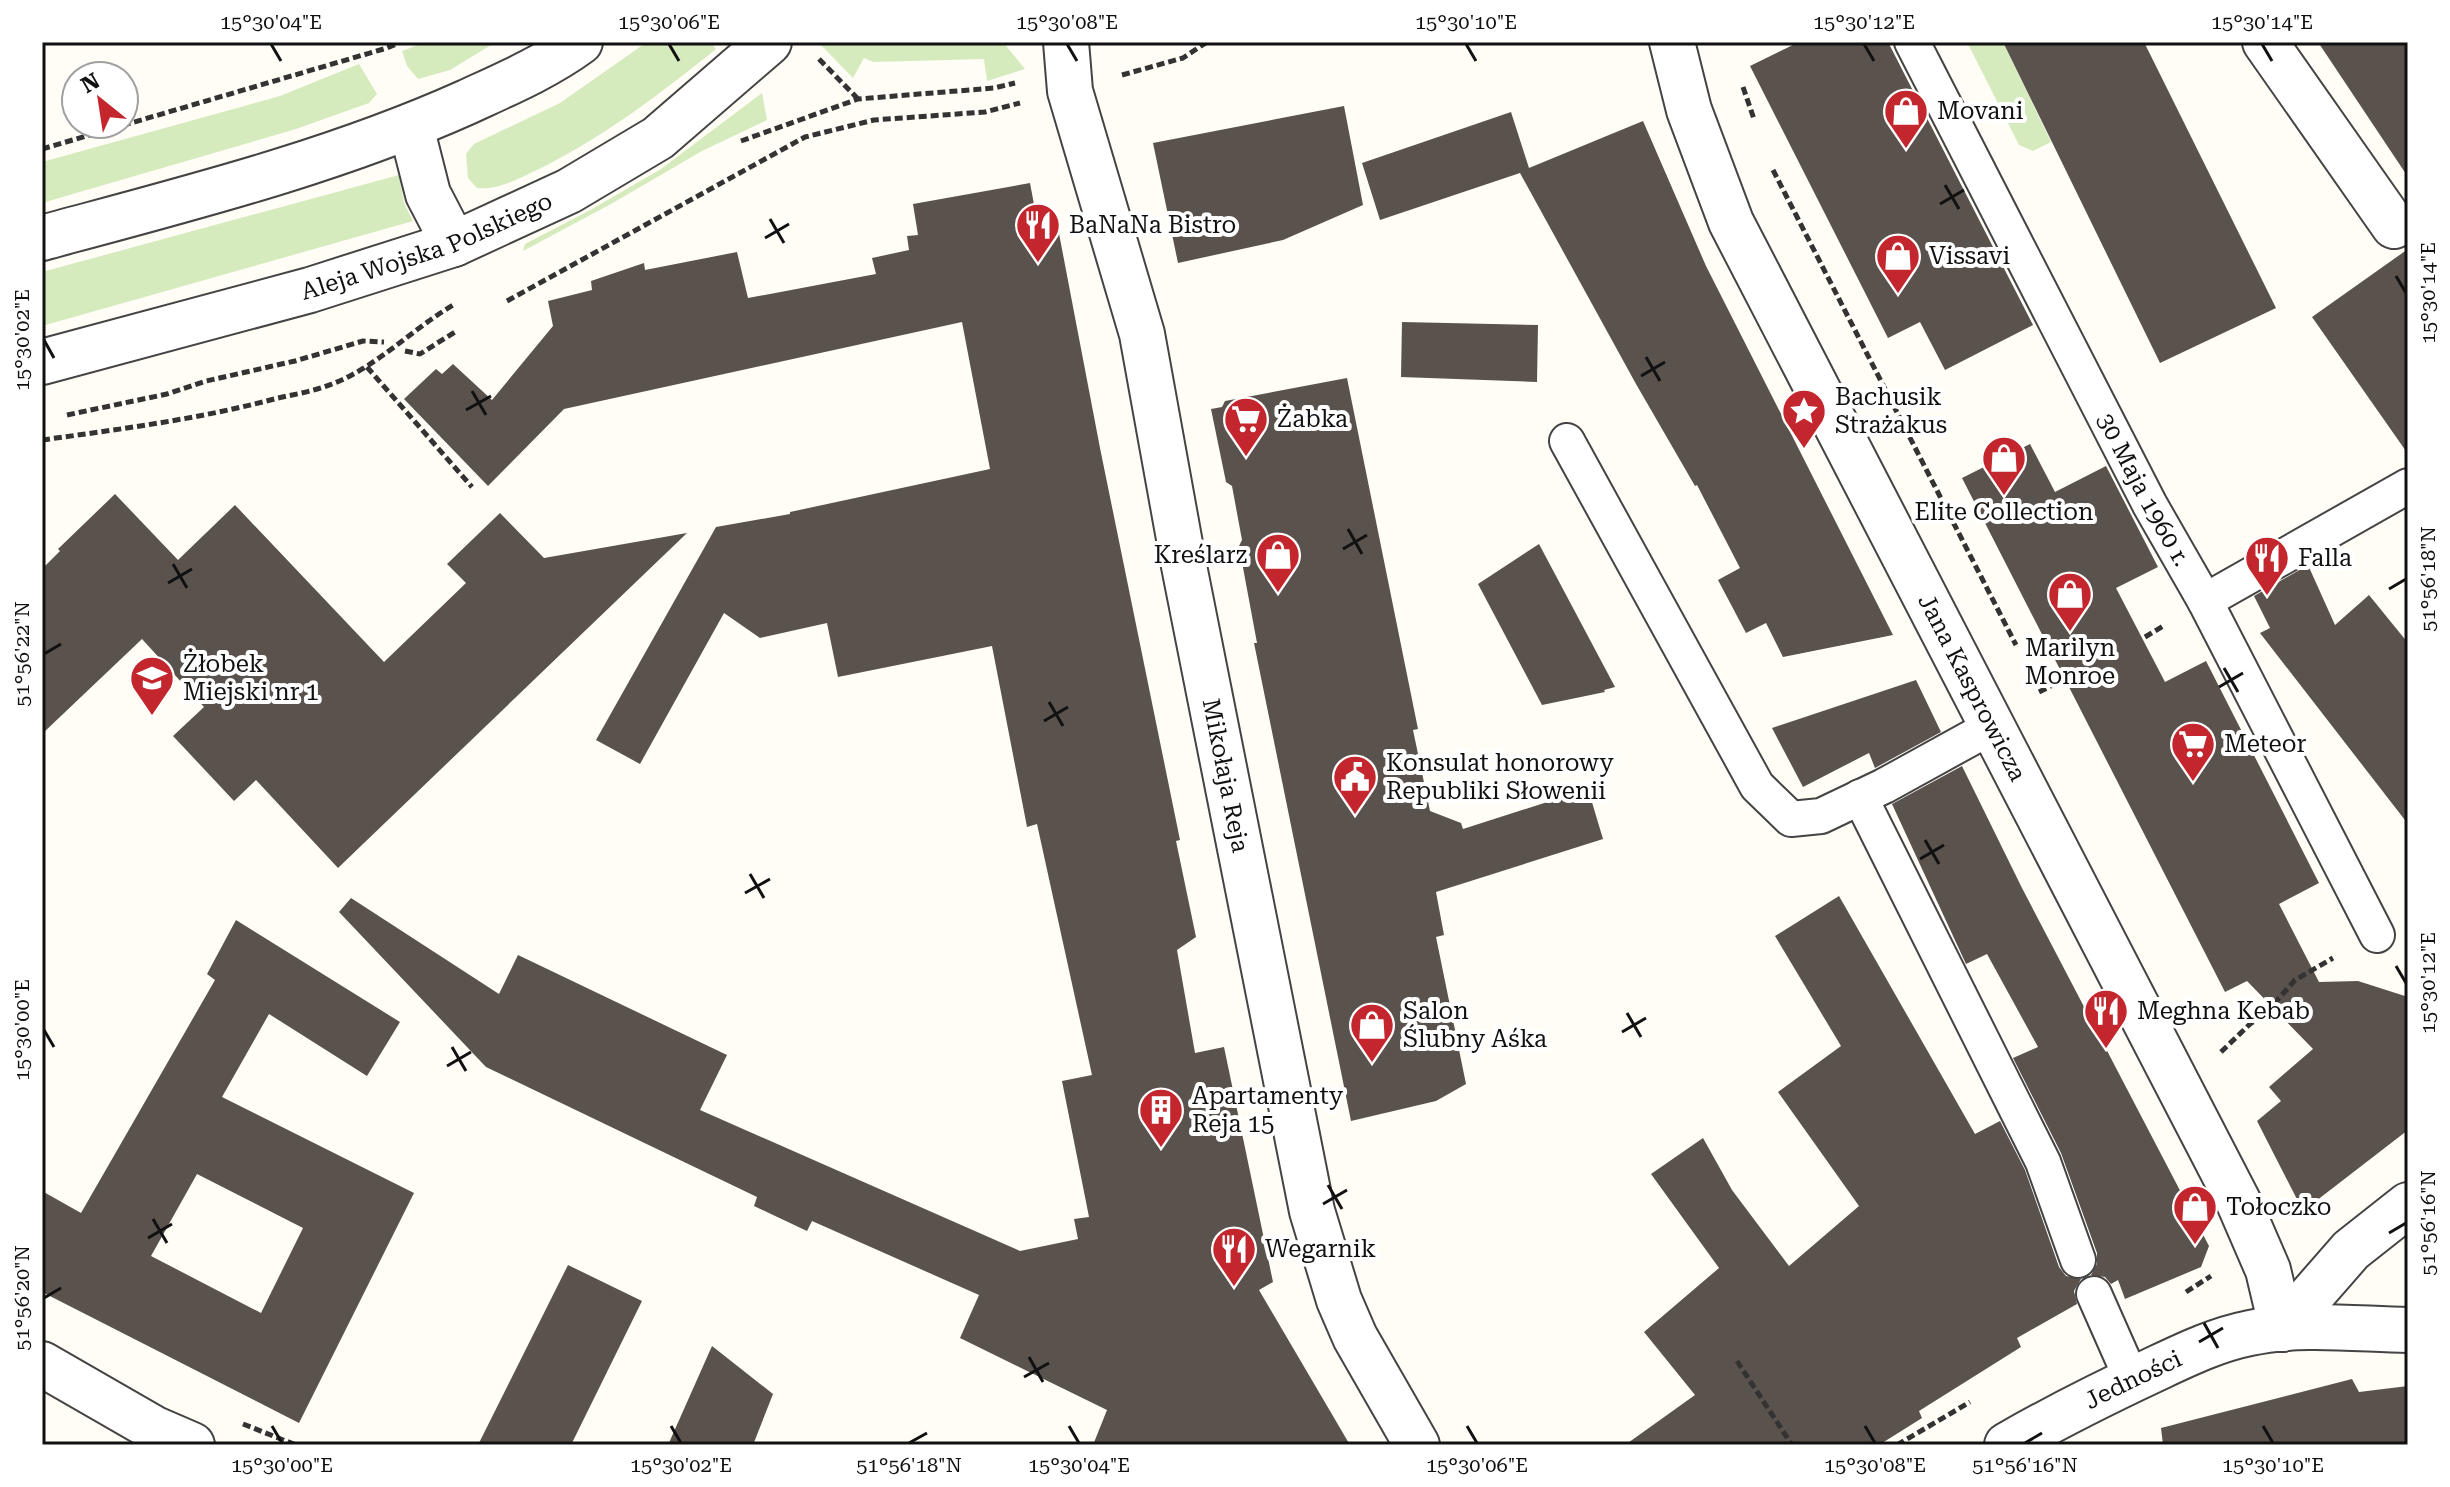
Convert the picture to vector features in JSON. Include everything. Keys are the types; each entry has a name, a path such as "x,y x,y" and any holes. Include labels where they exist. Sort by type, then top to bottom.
{"street":[{"path":"42,238 274,174 411,127 520,78 580,42"},
{"name":"Aleja Wojska Polskiego","path":"42,362 310,290 454,244 569,191 658,138 769,42"},
{"name":"Mikołaja Reja","path":"1036,42 1070,91"},
{"name":"Mikołaja Reja","path":"1066,42 1070,91 1142,334 1187,582 1312,1211 1339,1300 1355,1337 1417,1445"},
{"name":"Jana Kasprowicza","path":"1672,42 1689,110 1731,222 2239,1203 2268,1270 2282,1329"},
{"path":"2265,42 2394,226"},
{"path":"411,127 428,194 454,244"},
{"path":"2282,1329 2351,1250 2408,1205"},
{"name":"Jedności","path":"2007,1445 2132,1380 2216,1341 2282,1329 2352,1327 2408,1330"},
{"path":"42,1364 155,1429 192,1445"}],"lane":[{"name":"30 Maja 1960 r.","path":"1912,42 2143,491 2205,601 2377,935"},
{"path":"1567,441 1757,786 1791,819 1821,816 1993,726"},
{"path":"2205,601 2408,486"},
{"path":"1860,797 2043,1162 2078,1260"},
{"path":"2094,1294 2132,1380"}],"path":[{"path":"42,149 401,42"},
{"path":"1121,76 1183,58 1207,42"},
{"path":"817,57 858,99"},
{"path":"507,301 805,137 874,120 985,112 1024,102"},
{"path":"405,351 420,354 455,332"},
{"path":"54,417 167,394 363,341 384,342"},
{"path":"367,367 472,487"},
{"path":"2039,692 2059,682"},
{"path":"2221,1052 2266,1013 2295,980"},
{"path":"1737,1361 1792,1445"}],"green space":[{"path":"426,42 496,42 450,70 418,79 407,66 402,51"},
{"path":"647,42 710,42 716,49 632,113 541,168 494,187 477,188 468,178 466,154 474,144 560,103"},
{"path":"818,42 1003,42 1025,69 987,81 984,59 873,62 864,58 853,78"},
{"path":"1967,42 2003,42 2051,142 2033,151 2019,145"},
{"path":"359,64 377,94 369,103 296,129 42,203 42,162 121,140 140,140 140,135 280,96"},
{"path":"762,93 767,120 702,151 523,251 525,244 661,169"},
{"path":"399,175 404,203 413,221 42,326 42,272"}],"building":[{"path":"1799,42 1888,42 2033,325 1945,370 1920,322 1888,338 1750,66"},
{"path":"2003,42 2144,42 2276,308 2160,363"},
{"path":"2318,42 2408,42 2408,177"},
{"path":"1344,106 1363,205 1283,240 1178,263 1153,143"},
{"path":"1511,112 1529,168 1643,121 1706,266 1893,635 1783,657 1766,623 1746,633 1718,580 1740,568 1697,485 1636,384 1520,173 1380,220 1362,163"},
{"path":"1030,183 1038,226 1057,223 1180,840 1176,841 1196,937 1177,950 1195,1053 1224,1047 1273,1282 1259,1290 1350,1445 1093,1445 1107,1410 960,1338 979,1295 812,1221 807,1231 754,1206 757,1197 486,1067 339,912 351,898 499,994 518,955 727,1055 700,1110 1020,1251 1078,1239 1074,1219 1089,1217 1062,1081 1092,1075 1037,824 1027,827 992,646 838,677 827,623 760,638 724,613 640,764 596,740 716,527 790,514 990,469 962,322 564,409 488,486 404,399 436,369 442,374 453,364 492,400 553,326 548,301 592,290 591,281 644,263 645,270 737,252 748,298 876,274 872,258 909,250 907,236 918,235 913,204"},
{"path":"2408,249 2408,454 2312,317"},
{"path":"1402,322 1538,325 1537,382 1401,377"},
{"path":"1347,378 1418,729 1413,730 1430,811 1461,823 1463,829 1588,789 1603,839 1436,892 1444,935 1436,937 1466,1084 1436,1101 1351,1121 1254,643 1257,643 1239,546 1242,540 1232,486 1226,482 1211,409 1222,407 1225,401"},
{"name":"Meteor","path":"2030,444 2055,492 2106,466 2158,567 2116,588 2165,682 2206,661 2319,883 2279,904 2319,982 2358,981 2408,997 2408,1130 2303,1211 2257,1121 2281,1101 2269,1087 2313,1049 2247,981 2225,992 1962,478"},
{"path":"115,494 178,560 235,505 384,662 466,583 447,564 500,513 544,558 687,533 338,868 256,780 234,801 173,736 204,707 142,639 42,734 42,569 60,551 58,549"},
{"path":"1539,544 1615,687 1605,692 1542,705 1478,584"},
{"path":"2308,565 2335,625 2369,595 2408,643 2408,824 2260,633 2270,628 2254,596"},
{"path":"1916,680 1941,732 1875,768 1869,753 1803,787 1772,728"},
{"path":"1962,766 2022,888 2209,1246 2201,1267 2125,1299 2118,1280 2111,1284 2105,1277 2091,1275 2097,1264 2097,1253 2061,1153 2013,1058 2038,1047 1987,954 1966,964 1892,804"},
{"path":"1839,896 1975,1134 2000,1121 2025,1170 2059,1267 2066,1276 2081,1279 2074,1291 2077,1304 2017,1338 2021,1347 1919,1411 1922,1418 1879,1445 1625,1445 1695,1395 1644,1332 1719,1268 1651,1174 1703,1138 1732,1190 1789,1266 1859,1206 1778,1092 1841,1046 1775,936"},
{"path":"236,920 400,1022 367,1076 269,1014 222,1097 414,1193 299,1423 42,1292 42,1191 81,1213 215,980 207,974","holes":["197,1174 303,1228 261,1313 151,1256"]},
{"path":"568,1265 642,1301 571,1445 478,1445"},
{"path":"712,1346 773,1394 753,1445 668,1445"},
{"path":"2352,1379 2359,1392 2408,1386 2408,1445 2163,1445 2161,1428"}],"place":[{"name":"Movani","path":"1906,150"},
{"name":"BaNaNa Bistro","path":"1038,264"},
{"name":"Vissavi","path":"1898,295"},
{"name":"Bachusik Strażakus","path":"1804,450"},
{"name":"Żabka","path":"1246,458"},
{"name":"Elite Collection","path":"2004,497"},
{"name":"Kreślarz","path":"1278,594"},
{"name":"Falla","path":"2267,597"},
{"name":"Marilyn Monroe","path":"2070,633"},
{"name":"Żłobek Miejski nr 1","path":"152,717"},
{"name":"Meteor","path":"2193,783"},
{"name":"Konsulat honorowy Republiki Słowenii","path":"1355,816"},
{"name":"Meghna Kebab","path":"2106,1050"},
{"name":"Salon Ślubny Aśka","path":"1372,1064"},
{"name":"Apartamenty Reja 15","path":"1161,1149"},
{"name":"Tołoczko","path":"2195,1246"},
{"name":"Wegarnik","path":"1234,1288"}]}
